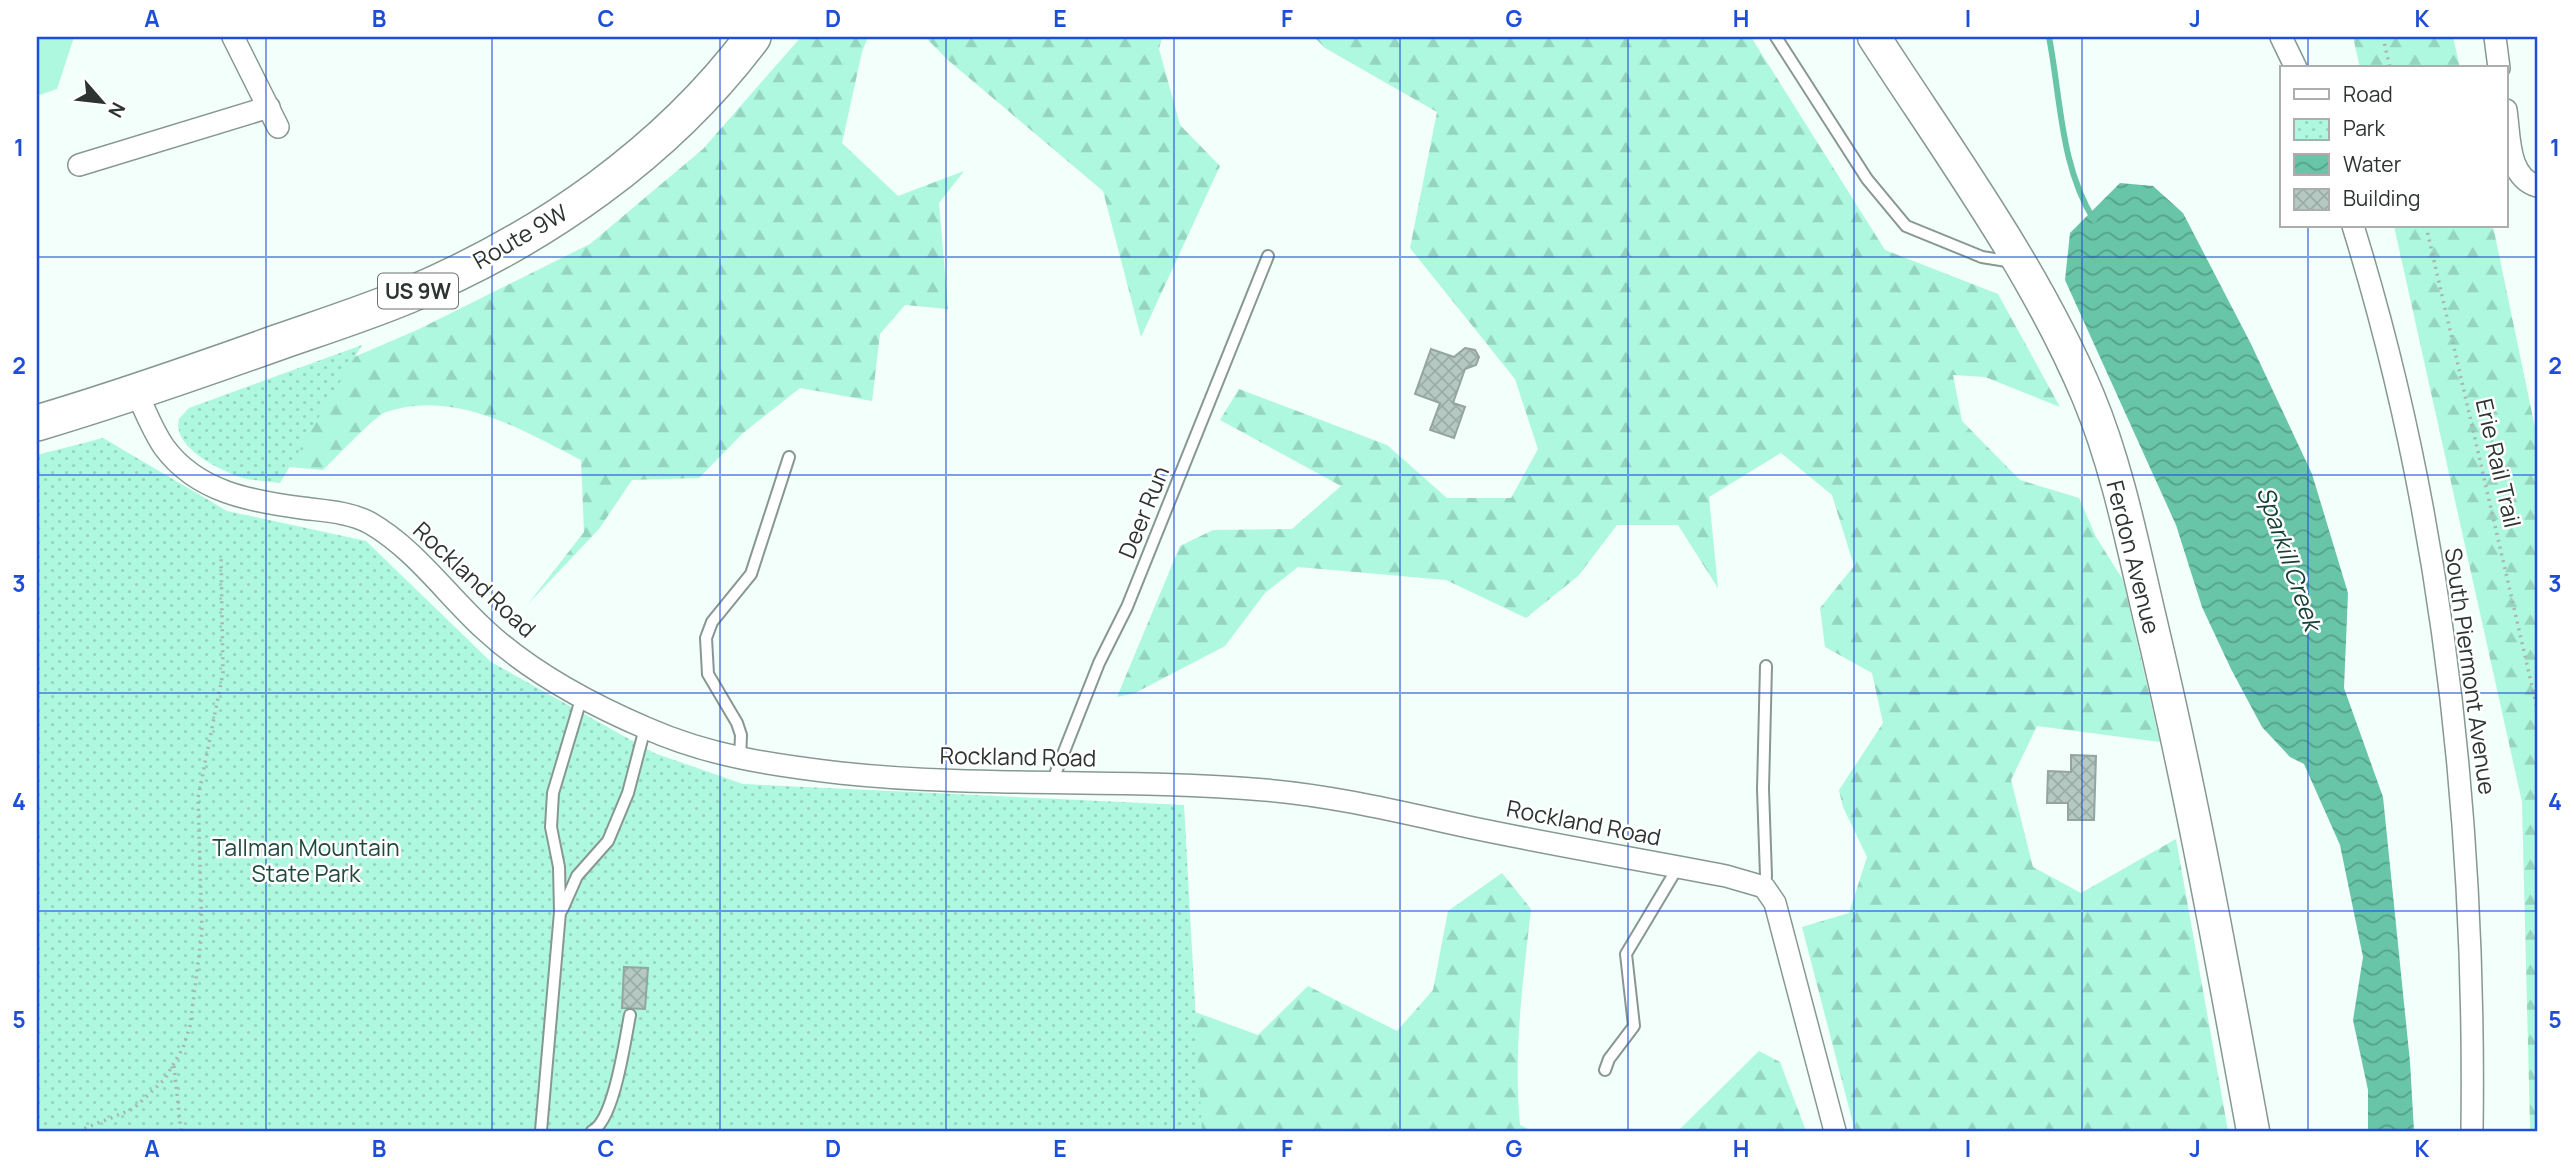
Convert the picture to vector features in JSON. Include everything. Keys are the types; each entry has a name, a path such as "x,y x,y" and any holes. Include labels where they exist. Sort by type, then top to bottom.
{"main road":[{"name":"Route 9W","path":"37,423 137,393 408,296 510,245 635,162 690,112 740,43"}],"street":[{"path":"233,37 278,127"},
{"name":"Ferdon Avenue","path":"1874,37 2017,262 2077,370 2112,464 2195,811 2253,1131"},
{"path":"2281,37 2295,66"},
{"path":"2495,37 2500,66"},
{"path":"79,165 269,107"},
{"path":"2508,122 2515,166 2525,180 2537,186"},
{"name":"South Piermont Avenue","path":"2354,228 2379,314 2404,421 2451,683 2467,872 2472,1131"},
{"name":"Rockland Road","path":"137,393 162,444 183,470 215,489 257,502 346,514 364,520 410,552 489,633 529,664 582,696 645,728 740,760 921,781 1178,783 1271,790 1358,804 1678,867 1764,887"},
{"path":"1764,887 1775,903 1835,1131"}],"lane":[{"path":"1776,37 1867,179 1906,226 1993,261 2017,262"},
{"name":"Deer Run","path":"1052,782 1099,663 1127,607 1268,256"},
{"path":"740,760 741,735 737,723 708,674 706,638 712,622 751,574 789,457"},
{"path":"1764,887 1766,666"},
{"path":"541,1131 560,912 559,867 551,827 553,793 582,696"},
{"path":"560,912 577,876 608,841 628,793 645,728"},
{"path":"1605,1070 1609,1059 1633,1026 1626,954 1678,867"},
{"path":"592,1131 598,1128 607,1113 630,1015"}],"path":[{"path":"2383,37 2390,66"},
{"name":"Erie Rail Trail","path":"2426,228 2537,708"},
{"path":"78,1131 133,1109 164,1080 190,1026 202,932 198,798 223,673 221,556"},
{"path":"173,1064 181,1131"}],"green space":[{"path":"37,37 74,37 57,89 37,96"},
{"path":"801,37 868,37 862,52 842,143 898,196 964,171 939,203 948,309 905,305 880,334 872,401 800,388 743,433 699,478 632,480 599,529 528,604 584,532 581,460 487,416 462,409 412,406 380,415 323,470 247,463 212,418 417,330 590,244 703,149"},
{"path":"925,37 1162,37 1159,49 1180,125 1220,166 1141,337 1103,191 949,61"},
{"path":"1314,37 1751,37 1885,250 1998,294 2060,407 1985,377 1953,375 1962,421 2020,480 2079,498 2096,537 2123,580 2160,742 2037,726 2011,780 2033,867 2081,893 2176,839 2228,1131 1855,1131 1802,927 1849,913 1867,857 1843,807 1839,790 1883,723 1872,673 1825,647 1820,608 1854,566 1832,495 1781,453 1709,497 1718,588 1678,525 1617,525 1578,576 1526,618 1446,580 1298,567 1265,593 1225,646 1135,693 1117,697 1180,546 1213,530 1292,529 1341,486 1220,420 1239,389 1387,445 1447,498 1511,498 1538,449 1515,379 1410,248 1437,112 1325,48"},
{"path":"2353,37 2453,37 2460,66 2360,66"},
{"path":"2394,228 2493,228 2537,437 2537,1131 2531,1131 2530,1126 2522,802"},
{"path":"362,345 280,483 247,479 228,472 197,454 182,438 179,419 189,408"},
{"name":"Tallman Mountain State Park","path":"103,438 227,511 366,541 491,662 654,753 743,784 1184,805 1202,1131 37,1131 37,455"},
{"path":"1502,873 1531,909 1520,1017 1518,1098 1520,1125 1532,1131 1174,1131 1173,1004 1258,1035 1308,986 1397,1031 1433,990 1448,911"},
{"path":"1759,1051 1780,1062 1806,1131 1678,1131"}],"water":[{"path":"2120,183 2153,186 2183,213 2251,344 2312,474 2348,593 2344,688 2383,797 2410,1062 2414,1131 2368,1131 2368,1090 2353,1020 2363,957 2340,845 2304,764 2290,757 2262,727 2231,669 2202,607 2176,525 2065,280 2070,233"}],"building":[{"path":"1465,348 1475,350 1479,357 1476,365 1465,369 1453,403 1465,407 1454,438 1430,430 1440,403 1415,394 1431,349 1454,357"},
{"path":"2071,755 2096,756 2094,820 2068,820 2068,803 2047,803 2048,771 2071,772"},
{"path":"624,967 648,968 645,1009 622,1008"}],"waterway":[{"name":"Sparkill Creek","path":"2049,37 2068,154 2074,177 2094,220"}]}
